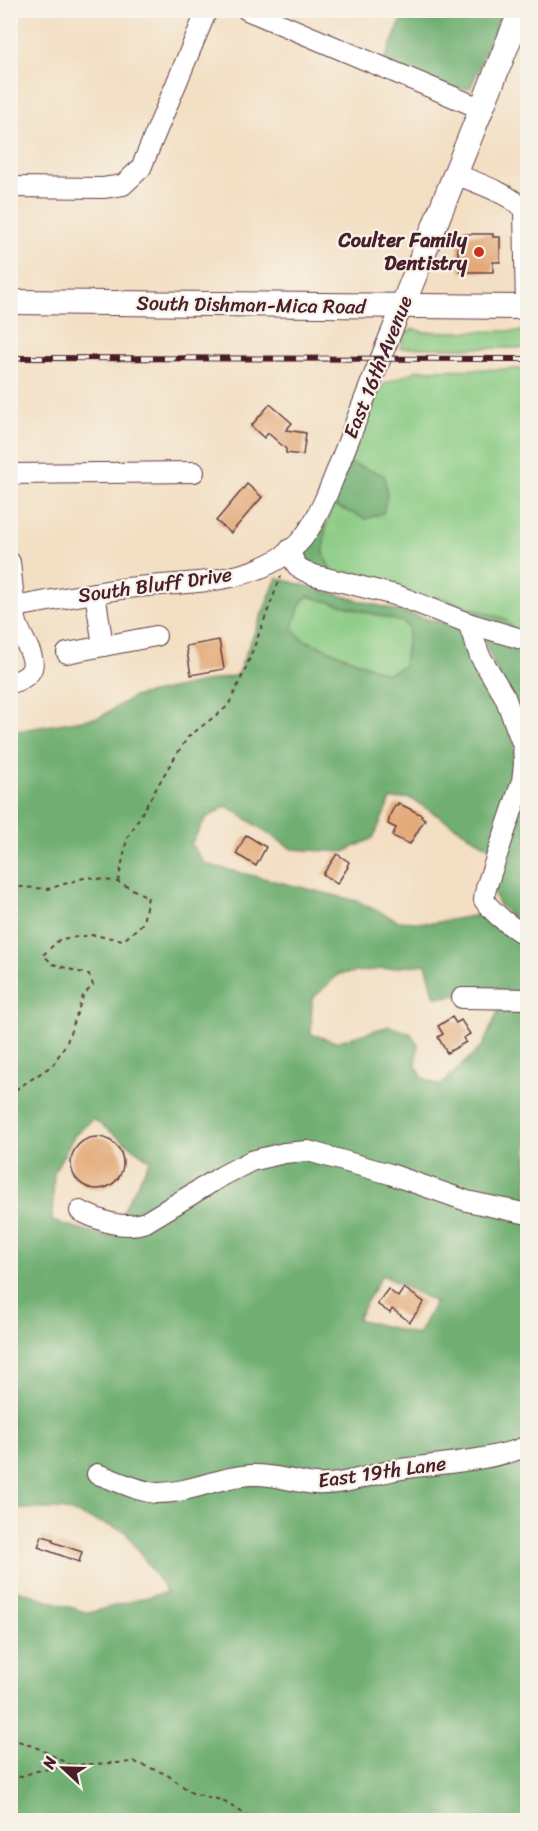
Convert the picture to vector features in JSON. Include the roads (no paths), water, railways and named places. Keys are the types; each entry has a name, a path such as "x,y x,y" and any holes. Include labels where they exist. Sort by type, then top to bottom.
{"main road":[{"name":"East 16th Avenue","path":"402,307 521,10"},
{"name":"South Dishman-Mica Road","path":"10,302 527,307"}],"street":[{"path":"10,188 103,188 123,185 141,168 207,10"},
{"path":"247,10 290,18 482,109"},
{"path":"455,174 513,199 522,206 527,307"},
{"name":"East 16th Avenue","path":"290,549 314,522 402,307"},
{"path":"10,474 194,472"},
{"path":"290,549 293,561 301,570 399,596 468,623 528,641"},
{"name":"South Bluff Drive","path":"13,608 128,588 217,581 267,566 290,549"},
{"path":"10,562 13,608 17,627 28,646 32,664 28,676 11,683"},
{"path":"95,593 103,646"},
{"path":"468,623 480,656 505,696 523,746 526,762 484,900 492,910 528,936"},
{"path":"68,653 156,636"},
{"path":"462,998 528,999"},
{"path":"80,1211 109,1223 139,1224 146,1222 233,1169 251,1161 284,1153 308,1151 390,1174 467,1201 528,1214"},
{"name":"East 19th Lane","path":"97,1474 156,1493 190,1489 245,1475 272,1476 316,1484 330,1484 399,1469 499,1455 528,1446"}],"railway":[{"path":"10,358 528,359"}],"place":[{"name":"Coulter Family Dentistry","path":"479,252"}]}
